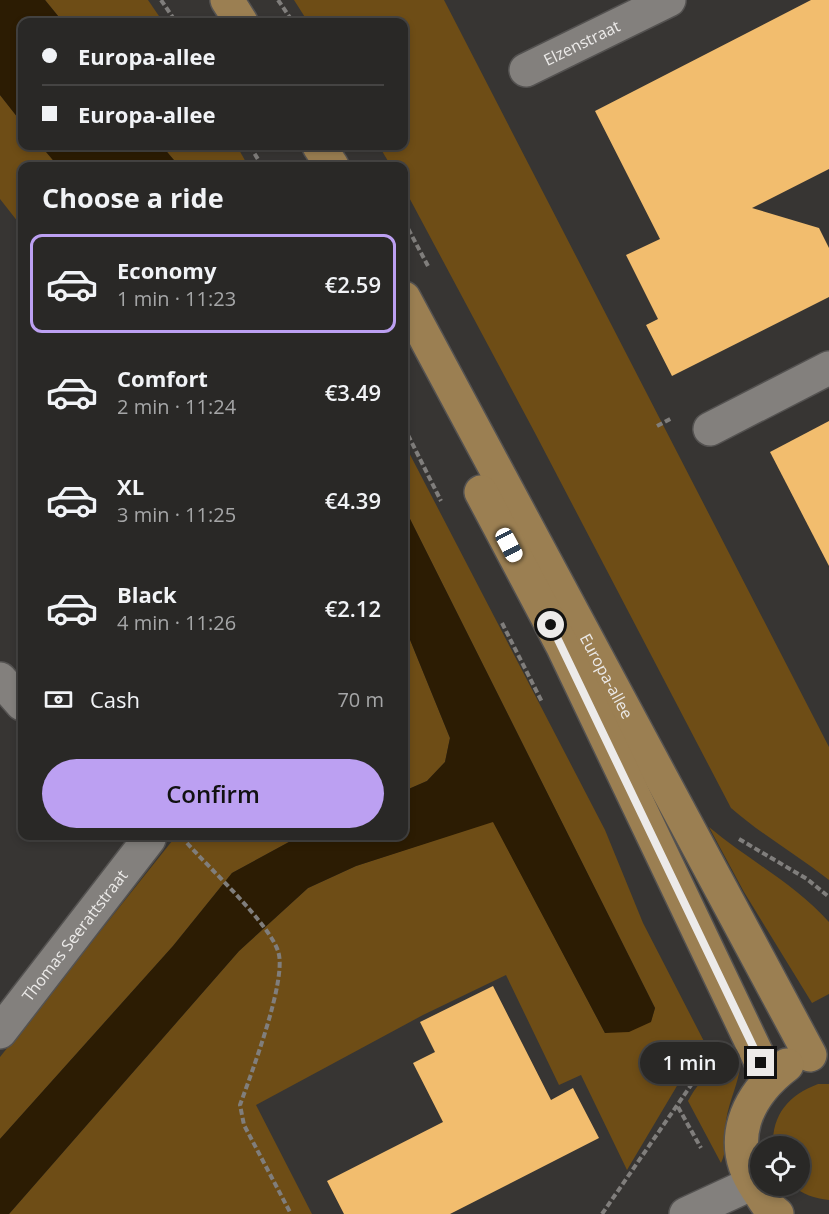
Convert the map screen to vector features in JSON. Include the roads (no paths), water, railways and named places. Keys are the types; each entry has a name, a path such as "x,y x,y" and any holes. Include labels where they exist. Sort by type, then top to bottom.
{"main road":[{"path":"204,0 215,18"},
{"path":"227,0 238,18"},
{"name":"Europa-allee","path":"408,305 820,1055"},
{"name":"Europa-allee","path":"408,352 562,645 769,1079"},
{"path":"750,1177 743,1162 742,1131 751,1102 769,1079 788,1064 820,1055"},
{"path":"763,1196 777,1214"}],"street":[{"name":"Elzenstraat","path":"526,70 669,0"},
{"path":"710,429 829,368"},
{"path":"0,679 18,699"},
{"name":"Thomas Seerattstraat","path":"0,1032 156,840"},
{"path":"686,1214 750,1184"}]}
